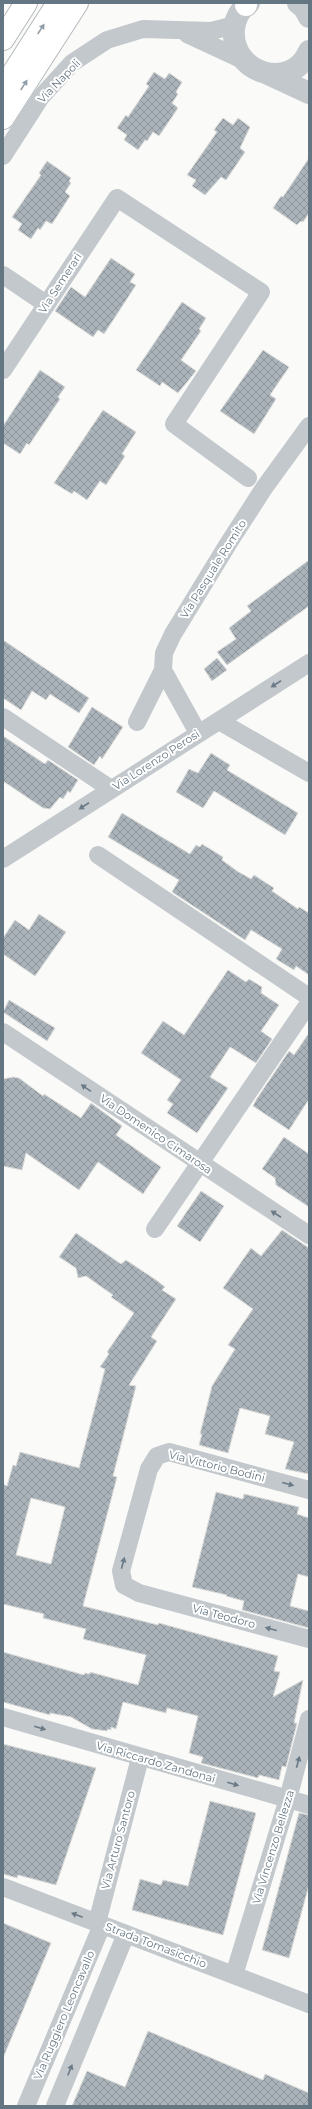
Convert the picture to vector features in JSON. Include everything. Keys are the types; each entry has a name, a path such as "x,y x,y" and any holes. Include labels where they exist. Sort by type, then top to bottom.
{"highway":[{"path":"3,39 26,3"},
{"path":"3,89 58,3"},
{"path":"3,118 77,3"}],"street":[{"path":"298,3 304,8 309,17"},
{"path":"247,4 239,14 235,25 234,37 236,50 243,60 253,69 266,73 309,93"},
{"name":"Via Napoli","path":"3,156 41,97 72,63 107,40 143,29 183,32 211,31 235,25"},
{"name":"Via Napoli","path":"183,32 243,60"},
{"path":"266,73 278,74 290,70 300,64 309,51"},
{"name":"Via Semerari","path":"3,370 116,198 261,292 174,424 248,478"},
{"path":"3,275 46,304"},
{"name":"Via Pasquale Romito","path":"138,722 163,670 164,653 173,634 264,488 309,426"},
{"name":"Via Lorenzo Perosi","path":"3,859 309,663"},
{"path":"163,670 198,733"},
{"path":"3,716 111,789"},
{"path":"219,721 309,773"},
{"path":"98,855 309,997"},
{"path":"155,1228 309,1003"},
{"name":"Via Domenico Cimarosa","path":"3,1032 309,1235"},
{"name":"Via Vittorio Bodini","path":"139,1593 124,1585 121,1571 149,1469 157,1456 169,1452 309,1490"},
{"name":"Via Teodoro","path":"139,1593 309,1639"},
{"name":"Via Riccardo Zandonai","path":"3,1717 309,1806"},
{"name":"Via Vincenzo Bellezza","path":"234,1975 288,1799 309,1719"},
{"name":"Via Arturo Santoro","path":"99,1924 140,1758"},
{"name":"Strada Tomasicchio","path":"3,1887 309,2004"},
{"name":"Via Ruggiero Leoncavallo","path":"26,2106 99,1924"},
{"path":"55,2106 126,1934"}],"building":[{"path":"154,72 165,79 169,73 182,82 176,92 178,94 172,103 178,108 159,136 153,132 138,150 124,140 127,135 117,128 126,115 128,117 149,86 146,84"},
{"path":"223,118 233,125 238,118 250,127 240,148 245,152 226,180 221,177 205,195 192,186 196,180 187,175 217,132 214,130"},
{"path":"309,158 309,213 303,222 301,221 297,225 273,208 281,196 283,197"},
{"path":"47,161 71,178 69,181 71,183 65,192 70,196 52,224 46,221 40,230 38,228 31,239 18,230 22,224 12,217 41,175 39,173"},
{"path":"111,258 135,274 130,282 136,285 104,334 98,330 93,337 55,311 71,287 85,297"},
{"path":"182,302 206,318 199,329 201,331 181,360 196,371 178,393 162,382 160,386 136,370"},
{"path":"263,350 289,367 270,395 276,399 254,434 220,411"},
{"path":"40,370 65,387 58,397 60,399 29,445 27,443 20,454 3,443 3,426"},
{"path":"103,410 136,432 122,454 125,456 106,485 100,481 87,500 74,491 72,494 54,483"},
{"path":"309,560 309,606 227,665 217,652 236,639 229,628 251,611 247,606"},
{"path":"3,640 89,698 79,713 50,694 46,700 32,691 21,710 3,698"},
{"path":"217,658 227,670 212,681 204,669"},
{"path":"92,707 123,727 102,759 100,756 94,765 68,747"},
{"path":"3,736 45,764 48,760 78,780 70,793 68,791 63,799 60,797 50,809 43,808 3,781"},
{"path":"211,753 230,765 227,770 298,813 285,835 214,791 203,808 176,792 189,769 198,773"},
{"path":"122,813 190,854 196,845 200,847 202,844 223,857 222,860 237,871 251,879 254,875 274,888 272,891 298,909 299,907 309,913 309,975 296,966 294,970 276,959 282,949 251,930 245,940 172,892 179,880 108,837"},
{"path":"39,914 66,932 35,976 3,954 3,938 15,920 29,930"},
{"path":"228,970 246,982 249,979 262,987 261,993 279,1005 261,1031 272,1039 256,1063 230,1047 210,1077 228,1088 197,1133 167,1113 173,1104 167,1100 181,1080 141,1053 163,1021 184,1035"},
{"path":"9,1000 55,1028 47,1041 3,1012"},
{"path":"309,1033 309,1099 289,1130 253,1106 289,1051 294,1055"},
{"path":"13,1077 19,1078 43,1096 44,1094 81,1118 91,1103 122,1126 116,1135 161,1167 143,1194 98,1162 79,1190 26,1153 22,1170 3,1166 3,1079"},
{"path":"284,1137 309,1154 309,1207 276,1185 275,1178 262,1169"},
{"path":"201,1191 224,1206 200,1242 177,1226"},
{"path":"282,1230 309,1248 309,1474 285,1469 294,1442 265,1434 270,1416 240,1408 228,1453 199,1445 202,1434 200,1434 212,1386 235,1349 228,1345 253,1309 223,1288 251,1248 261,1256"},
{"path":"76,1233 121,1264 126,1260 165,1287 162,1290 176,1299 151,1337 157,1341 129,1385 136,1386 113,1476 117,1477 83,1606 158,1625 159,1623 278,1656 274,1671 280,1672 273,1697 303,1680 294,1723 297,1723 286,1767 282,1766 279,1780 259,1775 258,1778 201,1763 203,1757 189,1753 198,1716 167,1708 166,1713 123,1702 116,1729 111,1727 111,1730 108,1729 107,1731 92,1729 71,1717 50,1713 50,1715 3,1702 3,1652 84,1675 85,1673 90,1674 90,1672 138,1685 146,1655 83,1639 86,1629 43,1618 44,1614 3,1604 3,1484 7,1486 13,1465 16,1466 20,1452 79,1468 105,1369 100,1367 109,1354 107,1352 134,1313 111,1297 113,1295 86,1276 78,1278 76,1268 59,1257","holes":["31,1498 65,1507 51,1564 16,1555"]},
{"path":"216,1492 243,1499 244,1494 299,1507 297,1514 309,1518 309,1577 298,1574 290,1606 309,1611 309,1628 242,1610 244,1601 226,1596 227,1595 192,1587"},
{"path":"3,1744 96,1768 56,1885 18,1875 17,1878 3,1874"},
{"path":"210,1801 256,1813 223,1935 132,1910 140,1879 161,1885 163,1880 188,1886"},
{"path":"299,1813 309,1815 309,1885 289,1958 262,1950"},
{"path":"3,1923 51,1943 3,2058"},
{"path":"148,2031 263,2080 265,2074 309,2093 309,2106 72,2106 87,2071 125,2087"}]}
